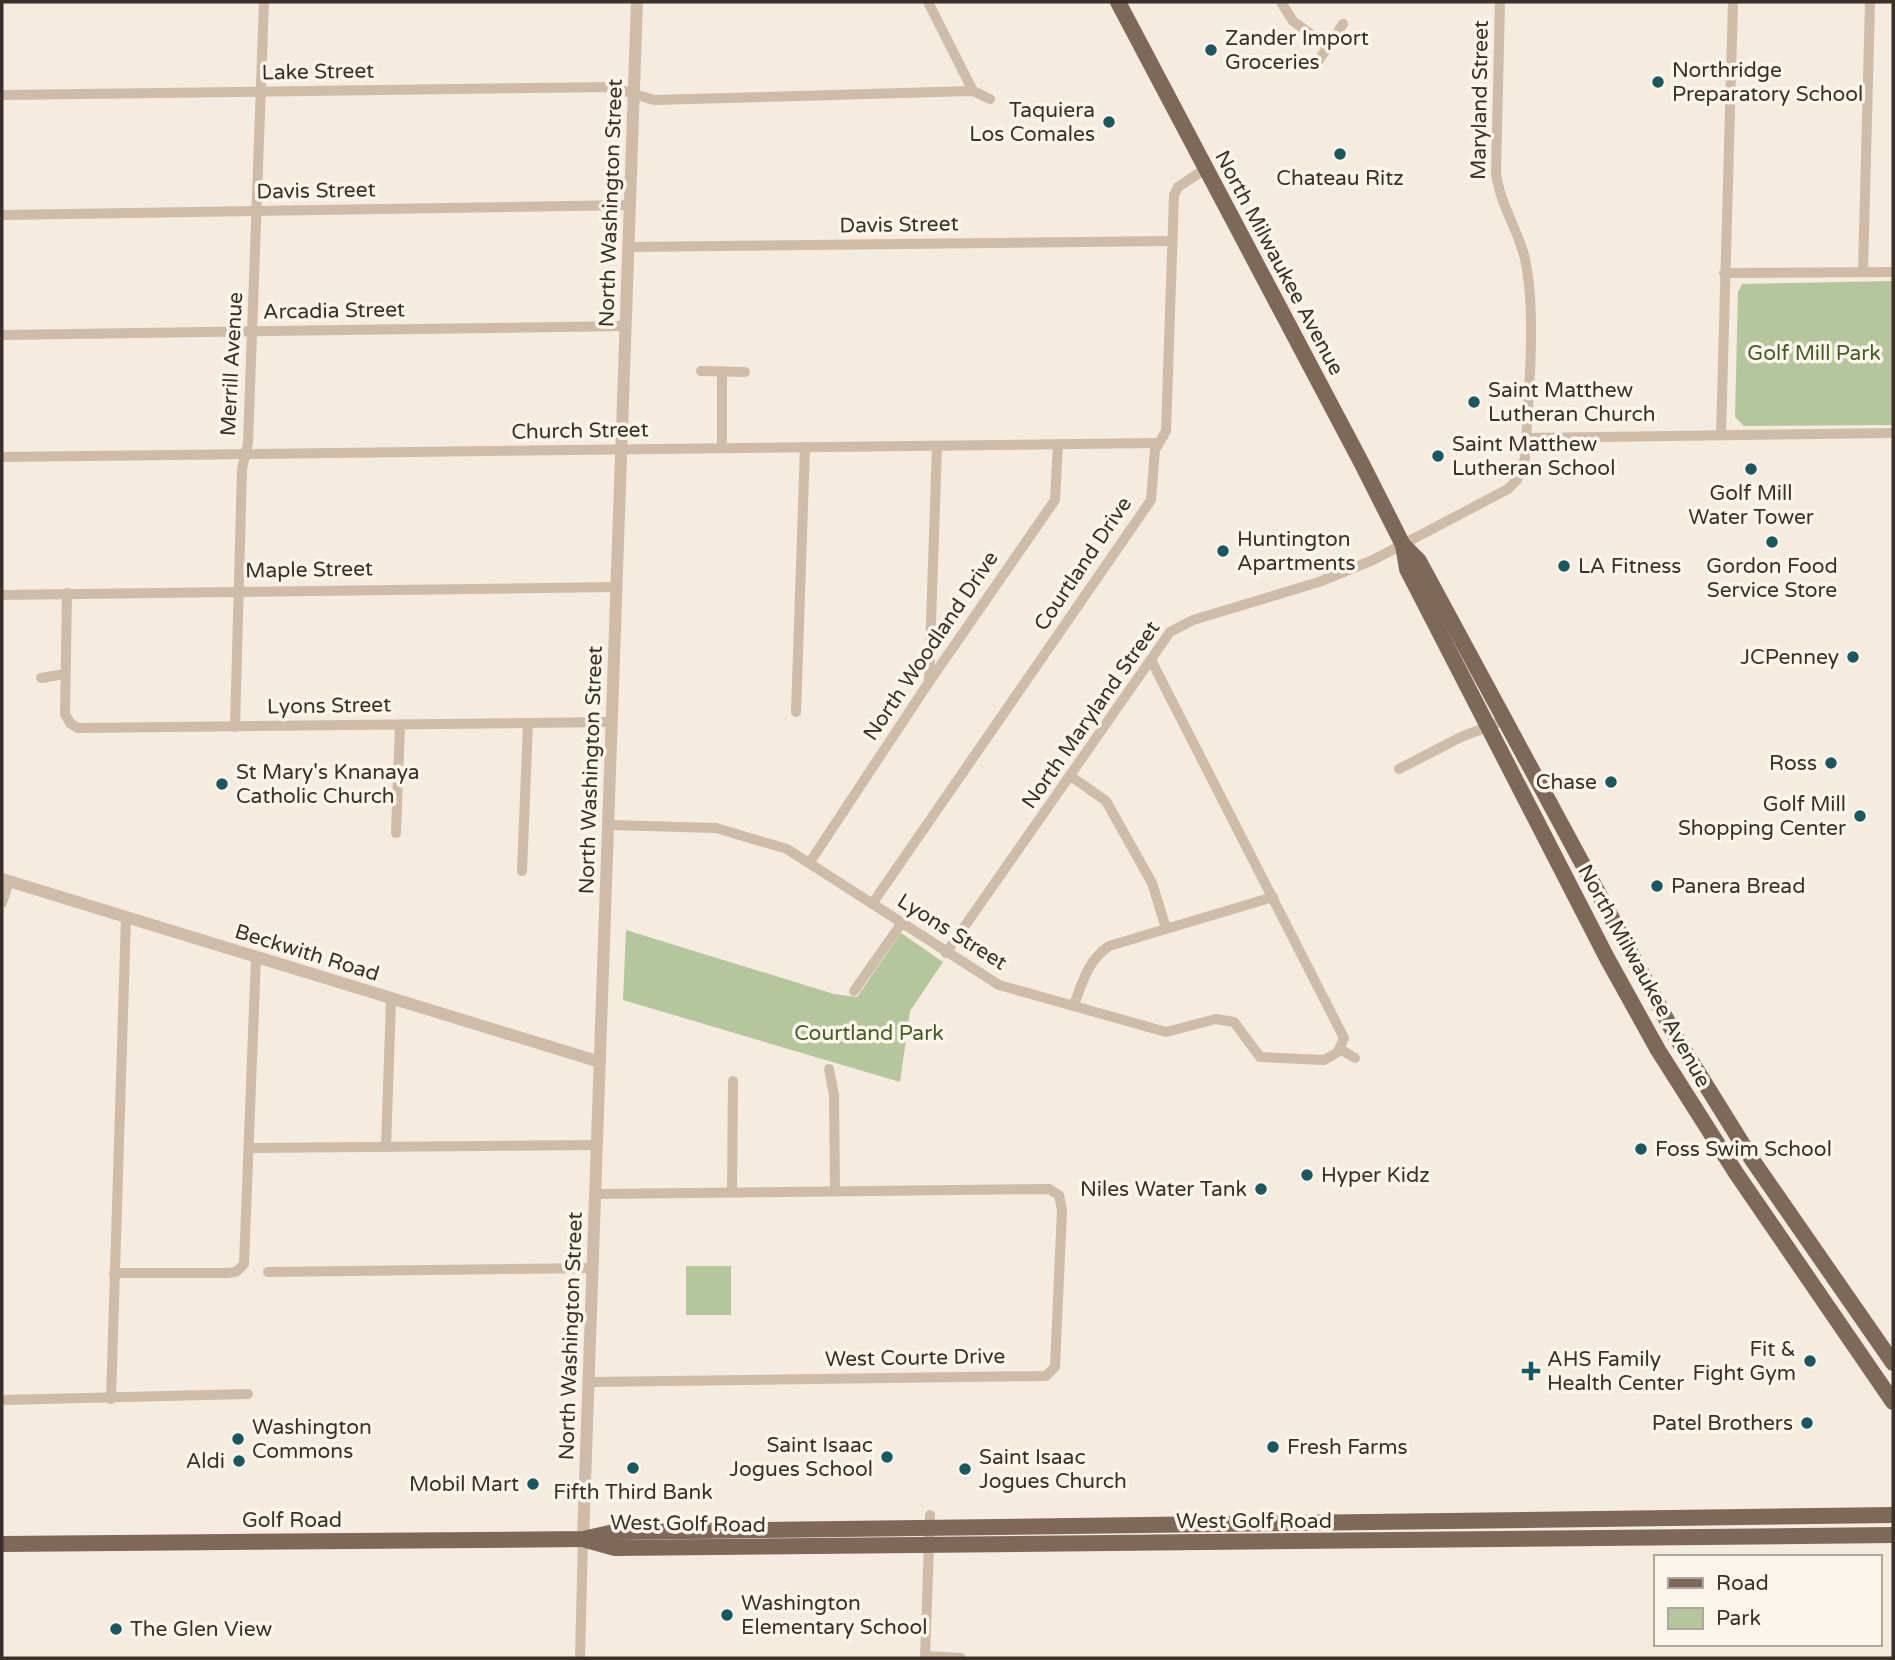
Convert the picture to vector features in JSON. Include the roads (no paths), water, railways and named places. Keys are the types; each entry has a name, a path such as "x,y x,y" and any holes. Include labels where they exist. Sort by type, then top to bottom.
{"main road":[{"name":"North Milwaukee Avenue","path":"1118,2 1403,545 1419,561 1651,994 1753,1161 1893,1363"},
{"name":"North Milwaukee Avenue","path":"1403,545 1407,569 1606,958 1663,1059 1735,1173 1893,1402"},
{"name":"West Golf Road","path":"583,1539 615,1548 928,1529 1893,1516"},
{"name":"West Golf Road","path":"928,1529 1893,1535"},
{"name":"Golf Road","path":"2,1544 583,1539"}],"street":[{"name":"Merrill Avenue","path":"235,727 245,455 253,332 264,2"},
{"name":"North Washington Street","path":"583,1539 637,2"},
{"path":"928,2 973,91 990,99"},
{"path":"1281,2 1293,22 1327,46"},
{"name":"Maryland Street","path":"1403,545 1508,489 1523,470 1529,309 1525,258 1499,196 1496,173 1500,2"},
{"path":"1721,434 1732,2"},
{"path":"1863,272 1870,2"},
{"path":"1315,66 1343,23"},
{"name":"Lake Street","path":"2,96 611,88 654,100 973,91"},
{"name":"Courtland Drive","path":"873,904 1146,508 1152,492 1158,443 1166,431 1174,195 1178,187 1205,169"},
{"name":"Davis Street","path":"2,215 630,205"},
{"name":"Davis Street","path":"628,247 1171,241"},
{"path":"1724,273 1893,272"},
{"name":"Arcadia Street","path":"2,335 626,326"},
{"path":"701,371 745,372"},
{"path":"722,372 722,448"},
{"path":"1526,438 1893,433"},
{"name":"Church Street","path":"2,457 1158,443"},
{"name":"North Woodland Drive","path":"810,862 929,682 1055,500 1058,444"},
{"path":"929,682 937,446"},
{"path":"796,712 805,447"},
{"name":"North Maryland Street","path":"946,954 1072,777 1170,632 1185,622 1328,578 1403,545"},
{"name":"Maple Street","path":"2,594 617,587"},
{"path":"41,678 65,674 67,593"},
{"path":"1151,660 1344,1038 1339,1049 1355,1058"},
{"name":"Lyons Street","path":"65,674 65,703 69,723 88,730 612,722"},
{"path":"1399,769 1489,725 1505,720"},
{"path":"522,871 528,723"},
{"path":"396,833 400,725"},
{"path":"1072,777 1106,801 1152,883 1166,928"},
{"name":"Lyons Street","path":"609,825 716,828 787,849 946,954 999,985 1166,1032 1216,1020 1234,1022 1260,1057 1324,1060 1339,1049"},
{"path":"2,903 5,880"},
{"name":"Beckwith Road","path":"5,880 600,1062"},
{"path":"1074,1005 1088,967 1099,953 1109,946 1273,897"},
{"path":"111,1399 126,917"},
{"path":"854,991 901,924"},
{"path":"114,1273 227,1273 241,1268 245,1257 256,957"},
{"path":"386,1147 391,1000"},
{"path":"596,1194 835,1191 834,1095 829,1069"},
{"path":"732,1192 733,1081"},
{"path":"249,1148 597,1145"},
{"name":"West Courte Drive","path":"589,1382 1046,1376 1055,1367 1062,1210 1059,1195 1049,1189 835,1191"},
{"path":"268,1272 593,1268"},
{"path":"2,1400 248,1394"},
{"path":"928,1529 925,1657 961,1658"},
{"path":"580,1658 583,1539"}],"place":[{"name":"Zander Import Groceries","path":"1211,50"},
{"name":"Northridge Preparatory School","path":"1658,82"},
{"name":"Taquiera Los Comales","path":"1109,122"},
{"name":"Chateau Ritz","path":"1340,154"},
{"name":"Saint Matthew Lutheran Church","path":"1474,402"},
{"name":"Saint Matthew Lutheran School","path":"1438,456"},
{"name":"Golf Mill Water Tower","path":"1751,469"},
{"name":"Gordon Food Service Store","path":"1772,542"},
{"name":"Huntington Apartments","path":"1223,551"},
{"name":"LA Fitness","path":"1564,566"},
{"name":"JCPenney","path":"1853,657"},
{"name":"Ross","path":"1831,763"},
{"name":"Chase","path":"1611,782"},
{"name":"St Mary's Knanaya Catholic Church","path":"222,784"},
{"name":"Golf Mill Shopping Center","path":"1860,816"},
{"name":"Panera Bread","path":"1657,886"},
{"name":"Foss Swim School","path":"1641,1149"},
{"name":"Hyper Kidz","path":"1307,1175"},
{"name":"Niles Water Tank","path":"1261,1189"},
{"name":"Fit & Fight Gym","path":"1810,1361"},
{"name":"AHS Family Health Center","path":"1531,1371"},
{"name":"Patel Brothers","path":"1807,1423"},
{"name":"Washington Commons","path":"238,1439"},
{"name":"Fresh Farms","path":"1273,1447"},
{"name":"Saint Isaac Jogues School","path":"887,1457"},
{"name":"Aldi","path":"239,1461"},
{"name":"Fifth Third Bank","path":"633,1468"},
{"name":"Saint Isaac Jogues Church","path":"965,1469"},
{"name":"Mobil Mart","path":"533,1484"},
{"name":"Washington Elementary School","path":"727,1615"},
{"name":"The Glen View","path":"116,1629"}],"park label":[{"name":"Golf Mill Park","path":"1814,353"},
{"name":"Courtland Park","path":"869,1033"}]}
